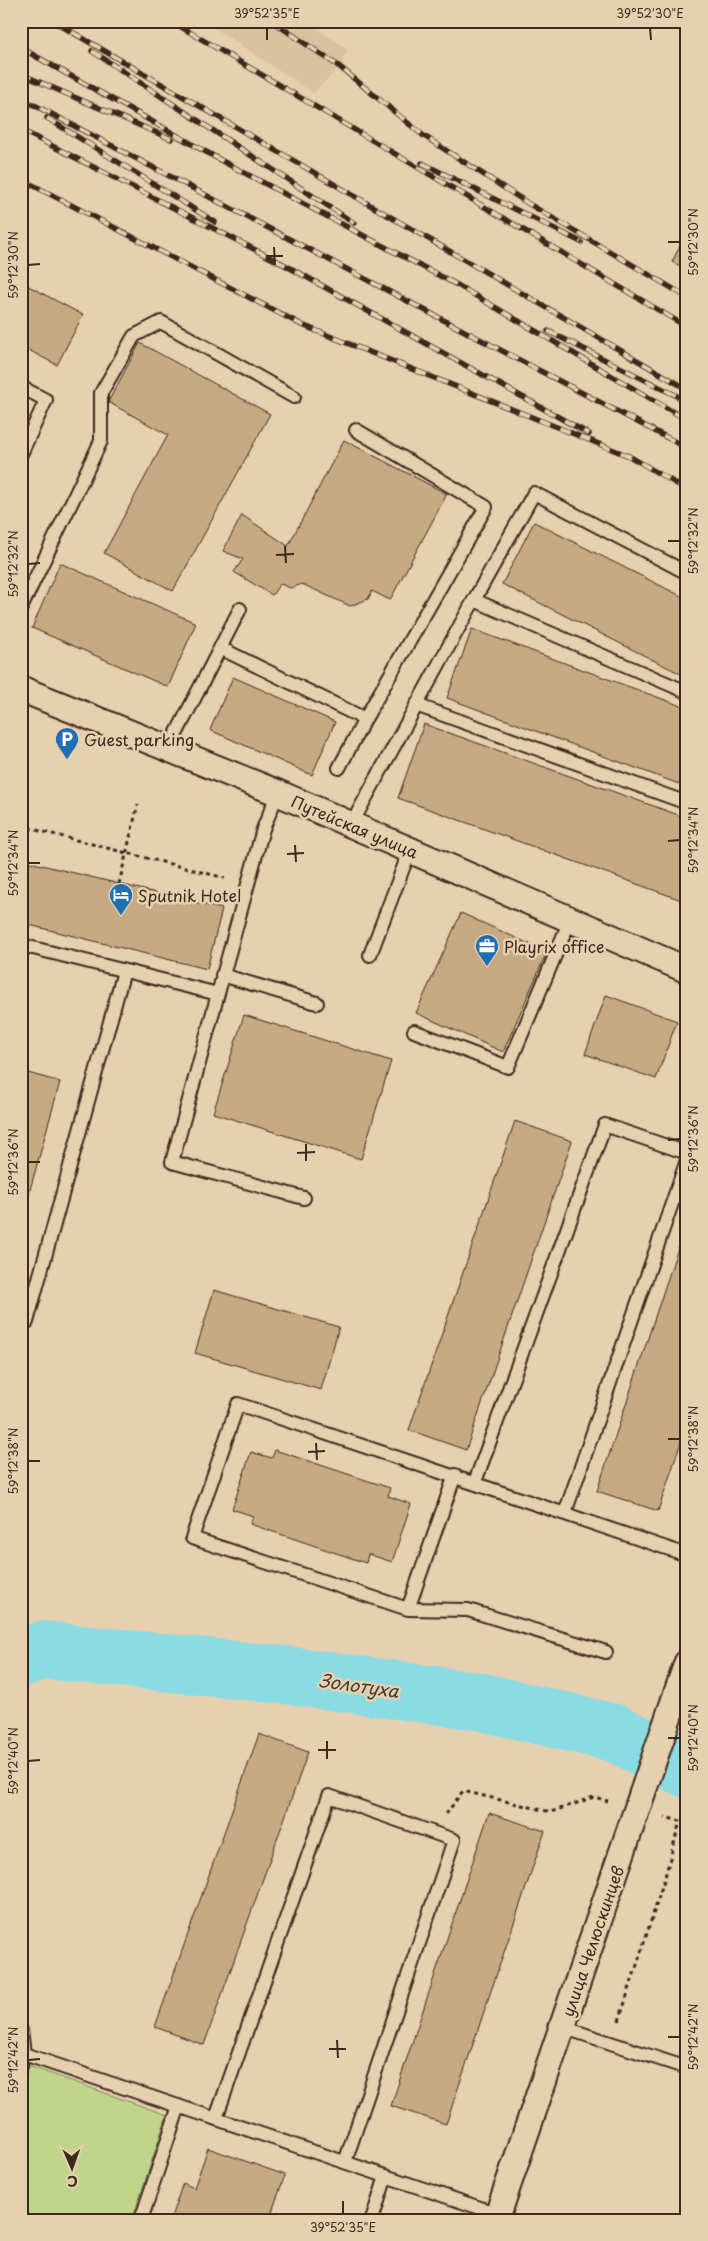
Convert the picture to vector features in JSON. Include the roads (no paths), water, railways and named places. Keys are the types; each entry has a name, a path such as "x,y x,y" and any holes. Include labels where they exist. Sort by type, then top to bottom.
{"street":[{"name":"Путейская улица","path":"21,689 278,793 687,970"},
{"name":"улица Челюскинцев","path":"497,2217 686,1669"}],"lane":[{"path":"21,608 101,441 101,393 134,336 161,322 294,397"},
{"path":"21,387 46,400 21,454"},
{"path":"339,768 486,507 356,430"},
{"path":"352,825 416,705 534,493 687,572"},
{"path":"474,600 687,692"},
{"path":"169,748 240,609"},
{"path":"220,648 365,719"},
{"path":"416,705 687,803"},
{"path":"278,793 263,829 172,1162 304,1198"},
{"path":"370,955 410,850"},
{"path":"414,1031 508,1067 570,920"},
{"path":"21,945 218,994"},
{"path":"27,1322 124,971"},
{"path":"222,975 317,1003"},
{"path":"475,1482 605,1125 687,1153"},
{"path":"565,1513 687,1160"},
{"path":"606,1652 468,1610 408,1609 192,1538 238,1404 475,1482 687,1555"},
{"path":"408,1609 454,1475"},
{"path":"216,2118 329,1796 454,1840 345,2162"},
{"path":"562,2027 687,2068"},
{"path":"21,2030 22,2060 216,2118 386,2176 497,2217"},
{"path":"140,2220 179,2106"},
{"path":"372,2220 386,2176"}],"waterway":[{"name":"Золотуха","path":"21,1658 43,1650 294,1676 478,1701 615,1733 687,1769"}],"railway":[{"path":"53,21 687,389"},
{"path":"171,21 687,327"},
{"path":"272,21 340,67 424,136 529,204 687,297"},
{"path":"21,48 224,162 459,286 687,420"},
{"path":"92,51 354,223"},
{"path":"21,74 171,139"},
{"path":"21,98 687,448"},
{"path":"47,118 215,222"},
{"path":"21,130 283,264 589,434"},
{"path":"422,163 581,242"},
{"path":"21,179 302,325 629,456 687,490"},
{"path":"548,331 687,401"}],"place":[{"name":"Guest parking","path":"67,760"},
{"name":"Sputnik Hotel","path":"121,916"},
{"name":"Playrix office","path":"487,967"}]}
